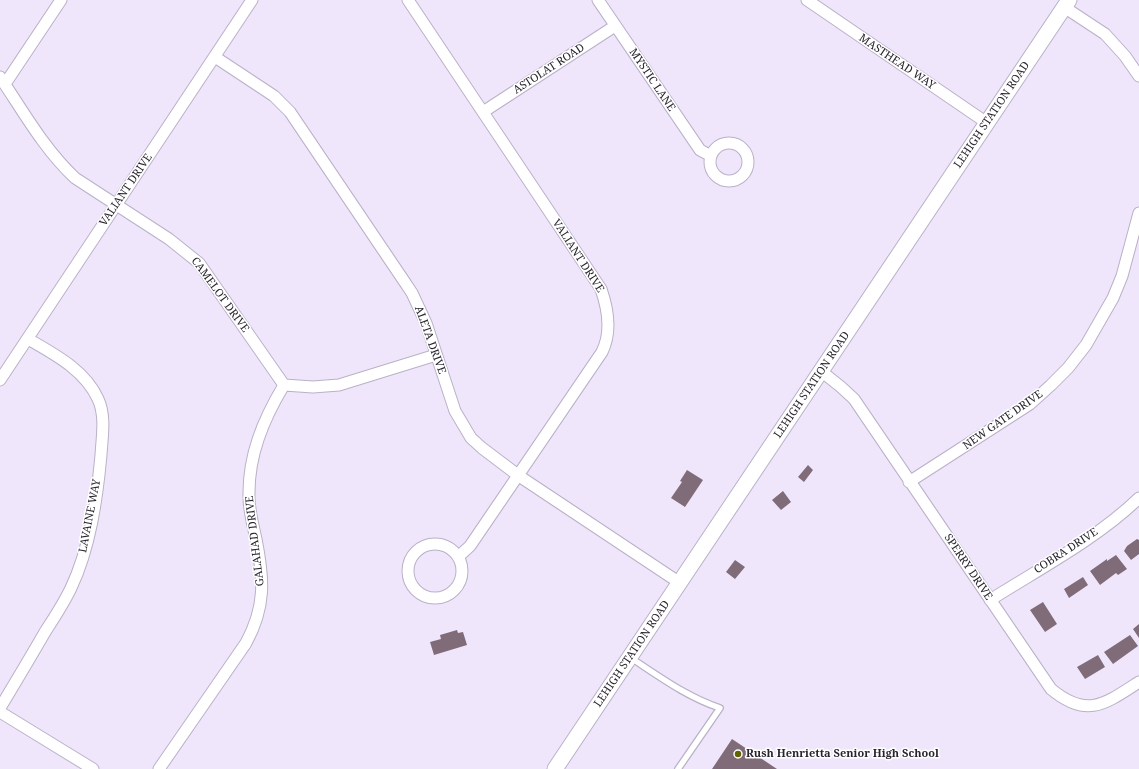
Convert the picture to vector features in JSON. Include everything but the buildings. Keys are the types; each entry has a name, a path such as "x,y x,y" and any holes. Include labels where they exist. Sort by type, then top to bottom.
{"main road":[{"name":"LEHIGH STATION ROAD","path":"555,769 1066,3"}],"street":[{"path":"2,80 61,0"},
{"name":"VALIANT DRIVE","path":"0,380 252,0"},
{"name":"VALIANT DRIVE","path":"408,0 601,289 604,297 608,322 606,345 602,352 470,546 458,557"},
{"name":"MYSTIC LANE","path":"598,0 700,150 711,156"},
{"name":"MASTHEAD WAY","path":"807,0 987,122"},
{"path":"1066,3 1105,34 1118,47 1139,76"},
{"name":"ASTOLAT ROAD","path":"483,112 615,26"},
{"name":"ALETA DRIVE","path":"215,57 274,96 290,112 412,294 426,323 455,411 463,427 472,438 482,448 519,476 680,583"},
{"name":"CAMELOT DRIVE","path":"2,80 47,147 75,178 169,239 199,263 284,385"},
{"name":"NEW GATE DRIVE","path":"909,482 1030,404 1051,386 1068,368 1086,345 1113,298 1122,276 1139,213"},
{"name":"LAVAINE WAY","path":"0,708 61,606 79,569 88,540 102,441 102,408 89,383 77,371 58,357 28,339"},
{"path":"284,385 313,387 339,385 436,355"},
{"name":"SPERRY DRIVE","path":"821,371 854,399 1045,681 1059,695 1082,705 1100,705 1139,682"},
{"name":"GALAHAD DRIVE","path":"159,769 246,642 254,628 259,613 262,600 262,585 260,563 249,498 250,476 254,450 262,427 272,405 284,385"},
{"name":"COBRA DRIVE","path":"990,600 1075,547 1106,525 1139,498"},
{"path":"427,545 440,545 452,550 458,557 461,566 459,583 453,591 446,596 428,598 413,588 407,571 409,562 419,548 427,545"},
{"path":"0,712 93,769"}],"lane":[{"path":"630,658 681,691 705,703 720,708 678,769"}],"place":[{"name":"Rush Henrietta Senior High School","path":"738,754"}]}
